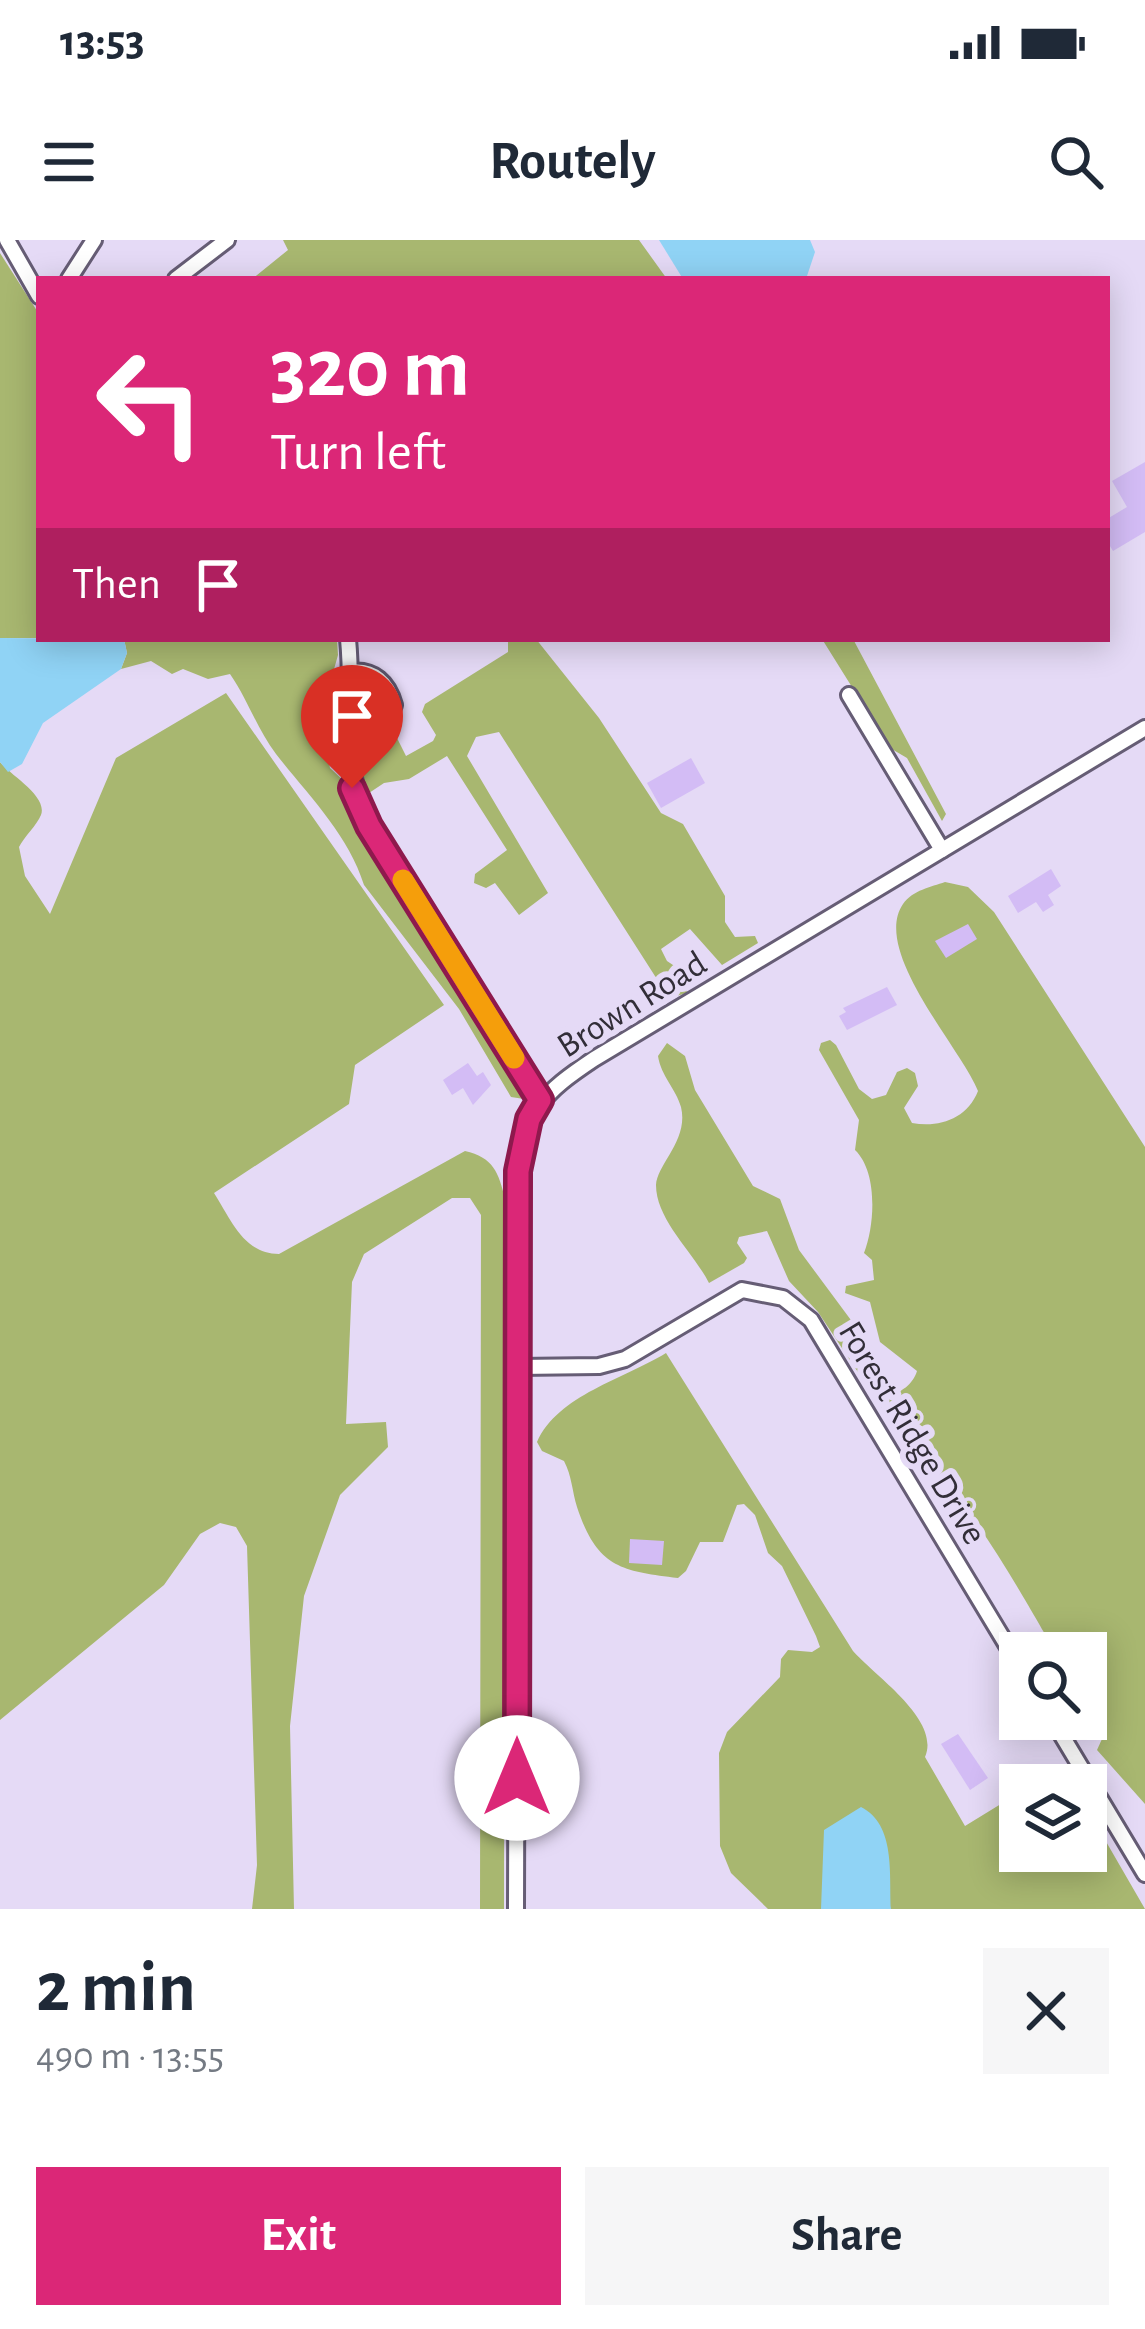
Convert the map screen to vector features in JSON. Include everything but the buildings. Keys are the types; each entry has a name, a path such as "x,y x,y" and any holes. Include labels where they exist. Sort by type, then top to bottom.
{"street":[{"path":"7,240 36,291"},
{"path":"71,276 94,240"},
{"path":"180,276 227,240"},
{"path":"348,642 352,788 369,826 540,1100"},
{"path":"349,761 386,726 394,705 382,680 363,670 350,672"},
{"path":"849,695 942,850"},
{"name":"Brown Road","path":"516,1909 518,1171 529,1119 540,1100 594,1059 1145,728"},
{"name":"Forest Ridge Drive","path":"518,1367 599,1366 625,1359 742,1290 783,1298 811,1320 999,1632"},
{"path":"1065,1740 1145,1874"}],"green space":[{"path":"283,240 639,240 665,276 256,276 288,250"},
{"path":"0,253 36,309 36,638 0,638"},
{"path":"125,642 337,642 338,655 320,719 330,768 345,782 372,847 516,1071 524,1099 511,1097 459,1009 364,885 338,832 269,744 230,674 208,679 183,669 172,674 151,661 121,669 127,653"},
{"path":"508,642 538,642 599,718 661,813 683,824 725,896 725,922 735,937 755,936 758,943 722,965 690,929 661,949 667,961 682,971 687,993 669,998 499,732 476,737 467,756 548,893 519,915 495,883 486,888 474,883 475,874 507,850 447,756 409,779 384,783 369,793 361,786 371,744 393,730 406,756 433,741 436,735 422,712 425,704 508,652"},
{"path":"824,642 855,642 946,814 942,821 907,758 890,748"},
{"path":"226,693 444,1005 355,1065 349,1104 214,1193 247,1242 279,1254 465,1151 482,1157 493,1168 505,1199 504,1909 480,1909 481,1215 470,1198 452,1198 364,1254 352,1282 346,1424 386,1422 388,1447 340,1495 304,1596 290,1726 294,1909 252,1909 257,1865 247,1546 236,1527 220,1523 200,1534 164,1585 0,1720 0,762 34,793 42,808 19,847 25,876 50,914 116,758"},
{"path":"945,882 968,887 994,912 1145,1147 1145,1804 1097,1750 1102,1740 1107,1740 1107,1632 1044,1632 970,1514 931,1468 915,1458 818,1312 789,1281 767,1231 739,1237 737,1243 747,1258 744,1263 709,1283 658,1198 658,1177 677,1141 682,1119 679,1100 658,1056 667,1043 685,1056 695,1090 753,1186 780,1199 799,1250 862,1335 865,1360 887,1394 909,1384 917,1371 880,1342 870,1302 845,1293 846,1286 874,1280 872,1260 864,1253 872,1214 871,1185 855,1150 859,1120 819,1050 821,1043 830,1040 836,1045 859,1089 872,1099 886,1095 897,1072 907,1068 915,1073 918,1086 904,1108 912,1123 951,1119 973,1101 978,1091 922,999 899,947 896,924 903,904 917,892"},
{"path":"666,1353 853,1651 904,1700 924,1728 925,1757 965,1826 999,1805 999,1872 1107,1872 1107,1843 1145,1909 768,1909 731,1873 720,1846 719,1753 727,1732 780,1677 781,1659 788,1650 812,1652 820,1647 782,1566 768,1553 755,1515 744,1504 737,1505 723,1542 700,1542 678,1578 626,1568 602,1554 585,1527 564,1461 542,1451 537,1442 560,1412"}],"water":[{"path":"659,240 810,240 815,252 807,276 681,276"},
{"path":"0,638 125,642 127,653 121,669 43,723 22,764 8,772 0,762"},
{"path":"861,1807 872,1815 885,1838 891,1909 821,1909 824,1830"}],"slow traffic":[{"path":"403,880 514,1058"}],"route":[{"path":"352,788 369,826 540,1100 529,1119 518,1171 517,1778"}]}
